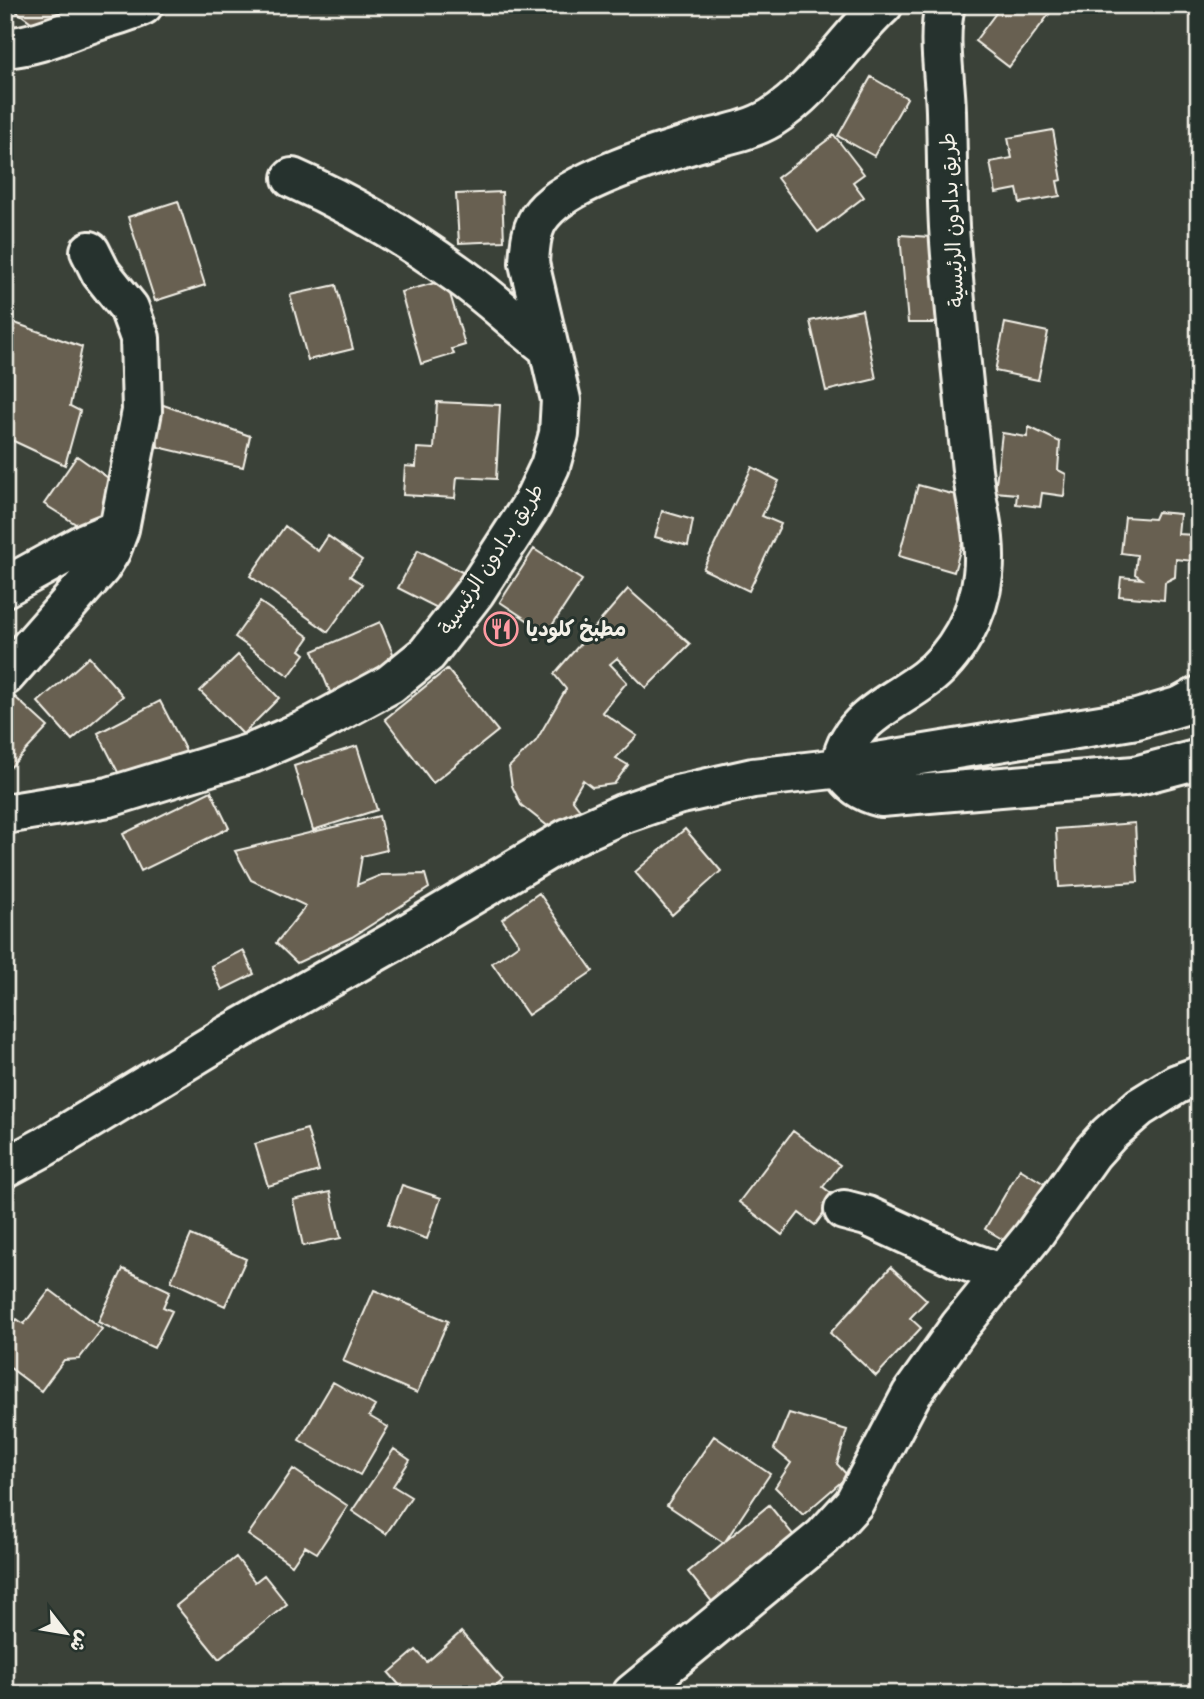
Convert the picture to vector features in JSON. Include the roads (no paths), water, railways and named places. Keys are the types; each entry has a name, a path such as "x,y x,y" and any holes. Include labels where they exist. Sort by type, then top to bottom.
{"street":[{"path":"5,48 31,45 143,5"},
{"name":"طريق بدادون الرئيسية","path":"5,814 109,797 252,753 304,730 390,684 427,654 475,592 532,504 550,466 559,434 561,400 529,263 533,235 541,214 572,189 602,176 683,147 749,129 769,119 812,84 883,5"},
{"name":"طريق بدادون الرئيسية","path":"842,768 842,756 865,719 925,678 944,661 960,641 971,619 983,576 983,534 971,464 949,227 946,92 940,36 945,5"},
{"path":"292,178 363,213 419,248 477,288 512,320 549,348"},
{"path":"5,676 100,568 119,529 130,481 142,411 141,338 129,308 101,273 90,251"},
{"path":"5,587 87,542 119,529"},
{"path":"5,1168 568,838 622,814 677,795 753,778 842,768 1137,719 1181,706 1199,696"},
{"path":"842,768 849,781 866,793 881,797 1135,776 1199,759"},
{"path":"632,1694 823,1537 854,1503 911,1395 960,1325 1003,1274 1109,1134 1140,1107 1178,1084 1199,1076"},
{"path":"844,1210 867,1216 958,1258 1003,1274"}],"place":[{"name":"مطبخ كلوديا","path":"501,629"}]}
